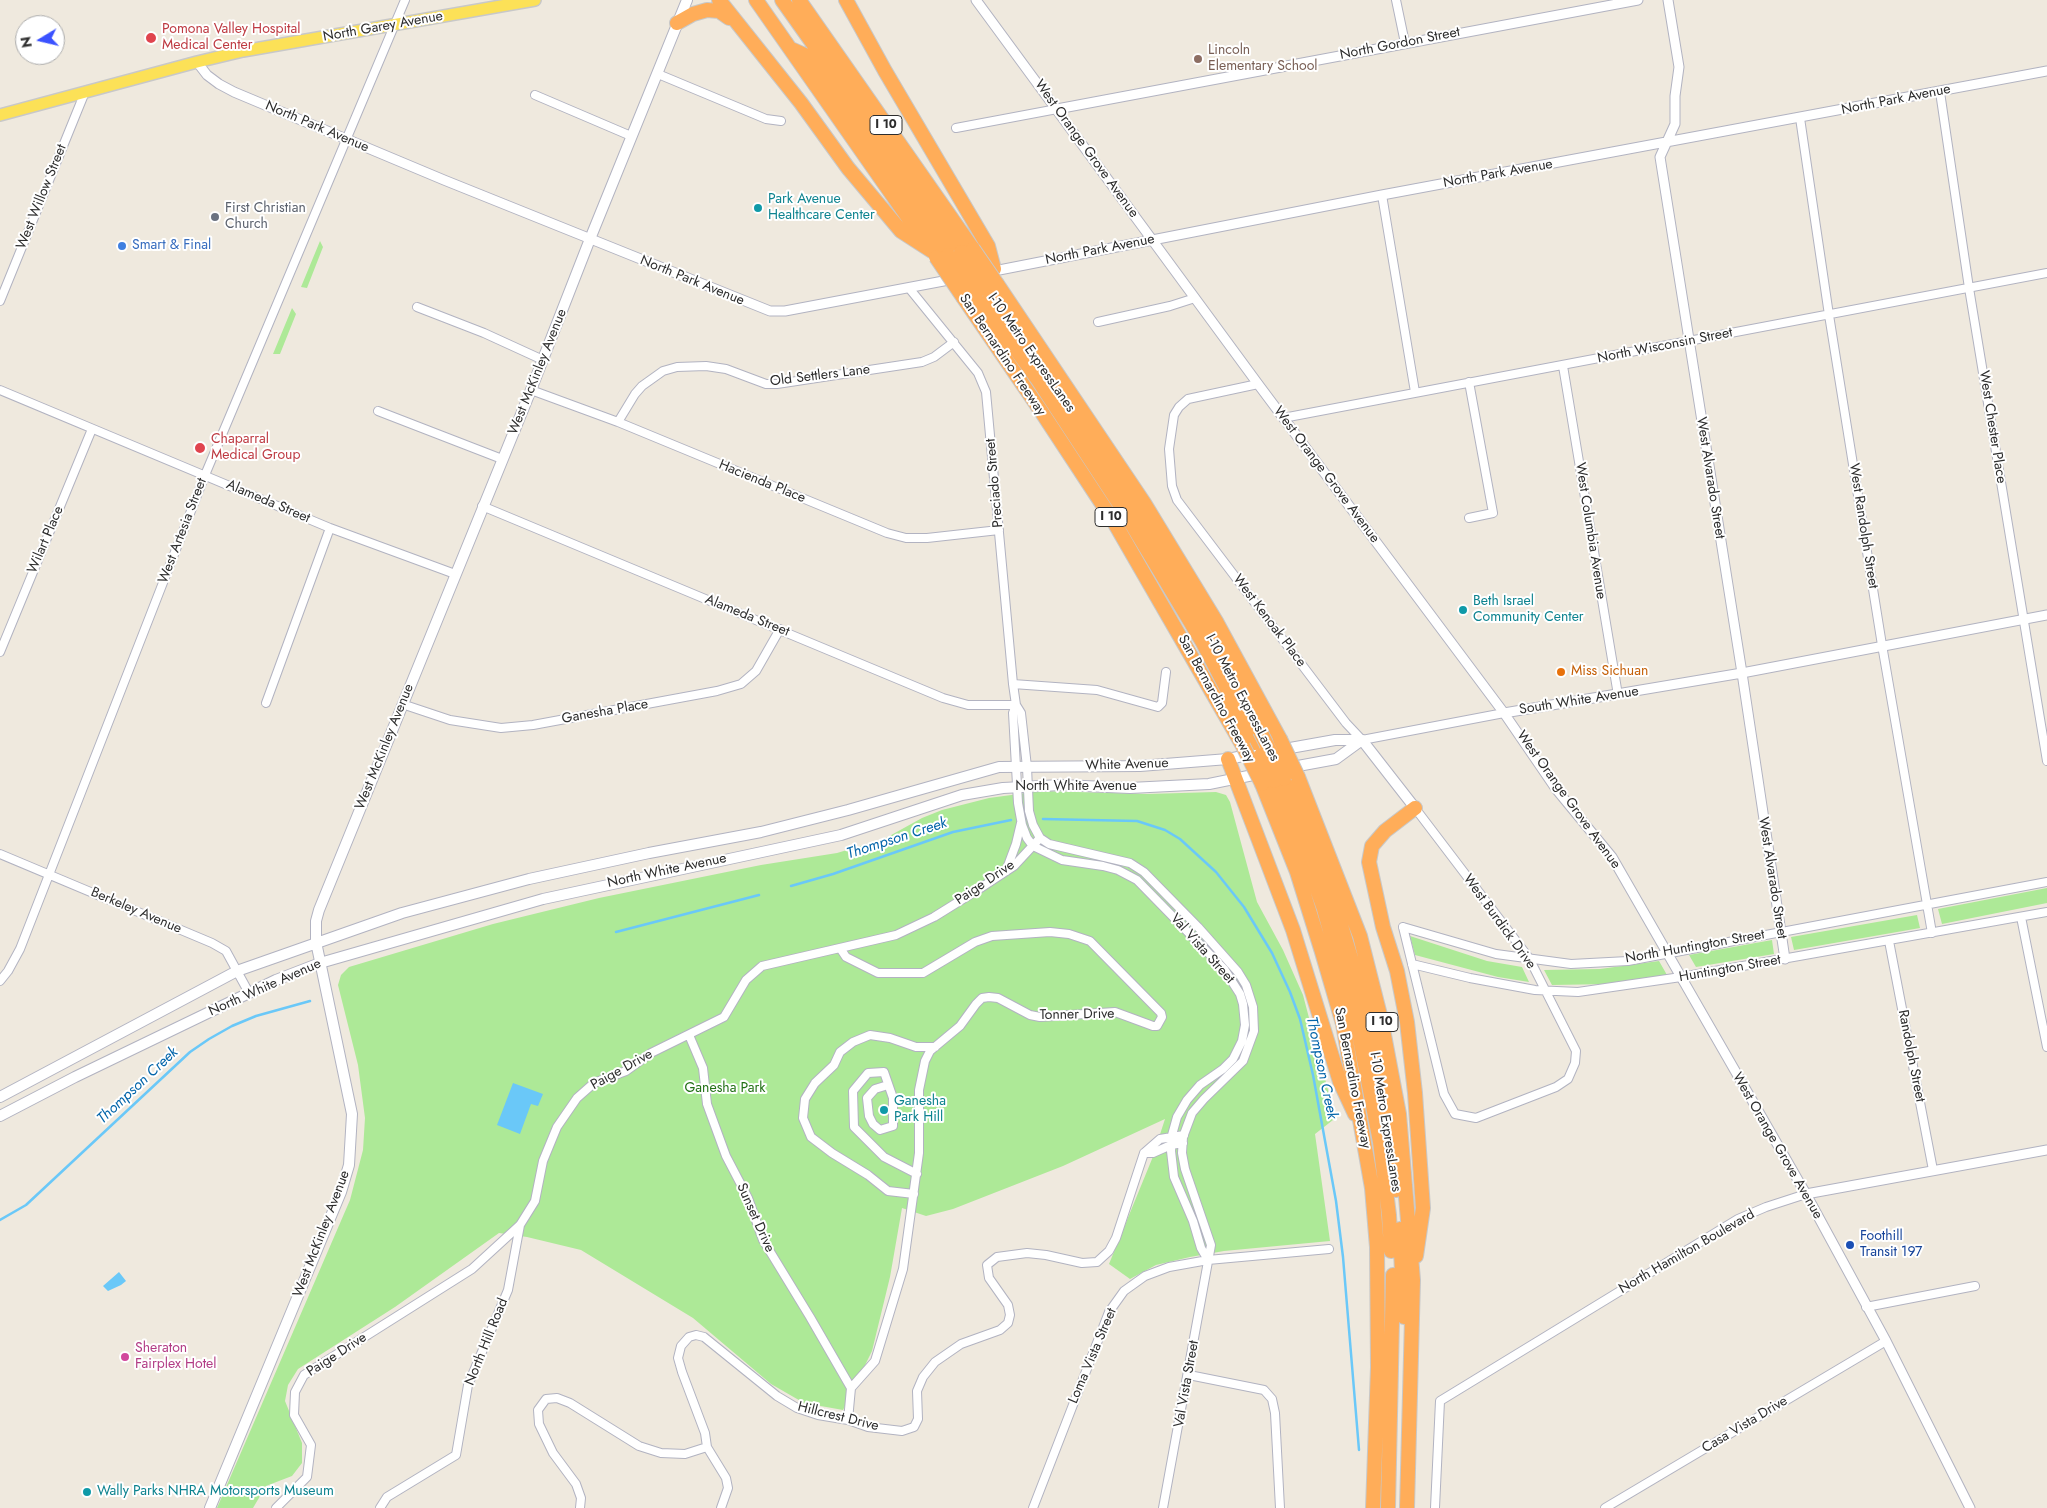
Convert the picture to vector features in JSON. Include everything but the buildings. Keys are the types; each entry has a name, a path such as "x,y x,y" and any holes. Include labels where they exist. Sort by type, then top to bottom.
{"highway":[{"path":"719,0 801,103 848,168 901,232 950,253"},
{"path":"756,0 790,49 809,57 950,253"},
{"path":"782,0 950,253"},
{"name":"San Bernardino Freeway","path":"799,0 950,253 985,291 1144,503 1217,623 1280,739 1280,780 1297,872 1343,1024 1372,1188 1377,1248 1378,1367 1373,1508"},
{"path":"846,0 885,71 988,246 985,291"},
{"path":"678,23 700,11 712,10 719,11 734,21"},
{"name":"San Bernardino Freeway","path":"950,253 985,291 1041,411 1280,780 1360,936 1381,1019 1398,1114 1413,1280 1407,1508"},
{"name":"I-10 Metro ExpressLanes","path":"985,291 1083,428 1151,536 1211,638 1242,695 1253,740 1280,780 1322,871 1340,919 1371,1034 1388,1124 1399,1216 1404,1318 1399,1508"},
{"path":"1228,759 1293,930 1340,1082 1363,1130"},
{"name":"I-10 Metro ExpressLanes","path":"1280,780 1335,942 1359,1034 1380,1142 1389,1214 1393,1283 1388,1508"},
{"path":"1413,1280 1423,1208 1415,1093 1407,1022 1397,971 1383,927 1368,862 1372,846 1384,831 1415,808"}],"main road":[{"name":"North Garey Avenue","path":"0,115 244,51 535,0"},
{"name":"West McKinley Avenue","path":"210,1508 341,1192 349,1165 352,1114 316,942 316,921 319,910 482,506 532,390 590,239 687,0"},
{"name":"South White Avenue","path":"1228,759 1335,740 1362,740"},
{"name":"North White Avenue","path":"0,1116 75,1077 249,994 320,963 546,898 841,835 962,795 1023,786 1061,784 1130,788 1209,784 1336,758 1362,740"},
{"name":"West Burdick Drive","path":"1362,740 1415,808"},
{"name":"White Avenue","path":"1022,767 1140,766 1228,759"},
{"name":"North White Avenue","path":"0,1097 237,971 402,913 528,879 649,853 761,832 848,810 999,767 1022,767"}],"street":[{"name":"West Artesia Street","path":"0,981 20,949 205,475 348,140 405,0"},
{"name":"West Orange Grove Avenue","path":"976,0 1283,418 1504,713 1556,789 1612,857 1806,1194 1886,1341 1970,1508"},
{"path":"1396,0 1405,44"},
{"name":"North Gordon Street","path":"956,128 1638,0"},
{"name":"West Alvarado Street","path":"1668,0 1679,67 1675,96 1675,124 1660,157 1742,673 1784,959"},
{"name":"North Park Avenue","path":"197,62 207,75 219,84 348,140 770,311 786,311 909,288 1382,195 2047,71"},
{"path":"658,74 766,119 781,121"},
{"name":"West Willow Street","path":"0,301 84,92"},
{"name":"West Chester Place","path":"1940,92 1969,288 2047,761"},
{"path":"535,95 631,136"},
{"name":"West Randolph Street","path":"1800,118 1829,315 1882,645 1932,933"},
{"path":"1382,195 1415,392"},
{"name":"North Wisconsin Street","path":"1283,418 2047,273"},
{"name":"Preciado Street","path":"909,288 978,373 986,392 1013,684 1016,705 1021,713 1023,786"},
{"path":"1098,322 1170,306 1195,298"},
{"path":"417,307 484,333 543,360"},
{"name":"Old Settlers Lane","path":"618,422 642,386 663,371 706,366 726,369 766,384 777,384 922,362 934,357 954,342"},
{"name":"West Columbia Avenue","path":"1563,366 1618,695"},
{"path":"1468,382 1493,513 1469,518"},
{"name":"West Kenoak Place","path":"1258,384 1188,399 1179,406 1174,415 1169,449 1172,486 1178,500 1346,723 1362,740"},
{"name":"Alameda Street","path":"0,390 330,528 455,574"},
{"name":"Hacienda Place","path":"532,390 618,422 887,533 906,538 927,538 999,530"},
{"path":"378,411 502,459"},
{"name":"Wilart Place","path":"0,652 92,429"},
{"name":"Alameda Street","path":"482,506 943,698 968,705 1016,705"},
{"path":"266,703 330,528"},
{"name":"South White Avenue","path":"1362,740 1504,713 1742,673 2047,615"},
{"name":"Ganesha Place","path":"402,704 450,720 501,728 533,725 717,691 741,684 756,671 780,629"},
{"path":"1013,684 1096,690 1158,707 1162,703 1166,672"},
{"path":"1006,871 1016,844 1021,821 1023,786"},
{"path":"1023,786 1033,825 1040,838"},
{"name":"West Burdick Drive","path":"1403,927 1444,1094 1454,1114 1476,1118 1556,1087 1568,1079 1575,1064 1576,1051 1529,958 1415,808"},
{"path":"1021,821 1027,838 1033,846"},
{"name":"Paige Drive","path":"276,1508 307,1477 311,1445 294,1415 295,1392 304,1375 472,1269 520,1225 535,1201 543,1161 557,1126 577,1098 594,1083 626,1071 651,1053 724,1017 746,980 762,966 896,935 934,917 1006,871 1040,838"},
{"name":"Val Vista Street","path":"1040,838 1049,844 1068,850 1130,863 1136,866 1156,883 1238,972 1246,985 1255,1015 1254,1031 1243,1061 1192,1113 1183,1139 1185,1169 1212,1244 1164,1508"},
{"name":"Val Vista Street","path":"1033,846 1062,860 1103,866 1118,870 1137,880 1224,969 1235,984 1243,1004 1245,1025 1242,1041 1232,1059 1223,1069 1200,1085 1183,1106 1177,1117 1171,1145 1174,1176 1193,1221 1201,1248 1208,1260"},
{"name":"Berkeley Avenue","path":"0,854 212,943 226,951 249,994"},
{"name":"North Huntington Street","path":"1403,927 1496,954 1571,964 1628,961 2047,882"},
{"name":"Huntington Street","path":"1412,964 1470,978 1546,992 1578,992 1681,977 2047,912"},
{"path":"2021,917 2047,1047"},
{"name":"Tonner Drive","path":"840,948 846,957 878,973 923,973 975,942 992,936 1050,932 1069,934 1090,941 1161,1013 1162,1017 1157,1026 1115,1012 1040,1017 1030,1015 998,998 982,998 960,1026 930,1052 925,1061 919,1090 919,1153 903,1269 875,1361 851,1388"},
{"name":"Randolph Street","path":"1889,941 1933,1170"},
{"path":"914,1194 888,1191 868,1175 832,1153 811,1137 803,1118 805,1100 815,1083 834,1065 840,1052 853,1042 870,1034 890,1038 916,1047 935,1047"},
{"name":"Sunset Drive","path":"689,1035 703,1068 707,1104 726,1156 748,1198 763,1240 851,1388"},
{"path":"888,1085 875,1089 867,1098 869,1116 873,1124 880,1130 893,1126 894,1098 884,1072 868,1073 853,1091 854,1128 884,1157 917,1174"},
{"path":"1183,1106 1192,1113"},
{"path":"1144,1153 1160,1139 1172,1136 1183,1139"},
{"path":"1144,1153 1152,1153 1183,1139"},
{"name":"North Hamilton Boulevard","path":"1435,1508 1440,1401 1738,1219 1766,1207 1806,1194 2047,1150"},
{"name":"Hillcrest Drive","path":"707,1447 705,1433 678,1358 681,1346 689,1337 696,1335 704,1337 777,1396 797,1408 818,1415 848,1420 868,1427 902,1431 914,1428 918,1419 917,1391 923,1377 935,1362 961,1344 1000,1330 1008,1323 1010,1315 1008,1305 988,1278 987,1265 997,1257 1027,1253 1082,1263 1097,1262 1109,1251 1116,1238 1144,1153"},
{"name":"North Hill Road","path":"380,1508 387,1497 456,1455 468,1385 508,1290 520,1225"},
{"name":"Loma Vista Street","path":"1033,1508 1110,1310 1124,1291 1145,1276 1169,1267 1208,1260 1328,1249"},
{"path":"1866,1307 1975,1286"},
{"name":"Casa Vista Drive","path":"1605,1508 1886,1341"},
{"path":"1189,1375 1264,1390 1272,1399 1275,1413 1280,1508"},
{"path":"848,1420 851,1388"},
{"path":"580,1508 581,1498 576,1484 553,1454 539,1424 538,1410 546,1398 557,1398 570,1403 621,1436 661,1453 685,1454 707,1447 726,1478 728,1488 721,1508"}],"green space":[{"path":"320,241 323,247 307,288 301,287"},
{"path":"292,308 296,314 280,354 273,354"},
{"name":"Ganesha Park","path":"1041,791 1147,794 1216,792 1226,795 1230,802 1257,902 1283,950 1303,995 1329,1094 1333,1120 1315,1134 1330,1241 1224,1251 1190,1257 1156,1265 1130,1279 1109,1264 1152,1159 1165,1119 1063,1166 953,1209 926,1216 902,1208 890,1277 872,1351 843,1410 804,1403 771,1384 693,1318 581,1250 527,1237 499,1233 395,1307 298,1369 288,1385 285,1401 302,1443 302,1463 292,1476 266,1486 253,1508 217,1508 350,1200 363,1150 365,1118 358,1065 338,985 341,975 349,967 493,924 599,898 761,865 837,853 884,839 922,818 942,810 989,798"},
{"path":"2047,888 2047,903 1942,924 1938,909"},
{"path":"1917,915 1920,928 1794,950 1791,937"},
{"path":"1410,936 1487,961 1522,967 1529,982 1498,977 1415,955"},
{"path":"1772,940 1774,954 1696,967 1689,955"},
{"path":"1659,961 1667,975 1611,984 1552,985 1544,970 1600,969"}],"water":[{"path":"513,1083 543,1094 538,1106 531,1104 520,1134 497,1125"},
{"path":"119,1272 126,1281 108,1291 103,1286"}],"waterway":[{"name":"Thompson Creek","path":"1043,819 1137,821 1165,830 1180,839 1216,872 1244,907 1272,953 1300,1019 1313,1075 1336,1201 1343,1257 1359,1450"},
{"name":"Thompson Creek","path":"791,886 833,874 953,832 1011,820"},
{"name":"Thompson Creek","path":"616,932 759,895"},
{"name":"Thompson Creek","path":"0,1220 26,1205 190,1052 232,1026 256,1016 310,1001"}],"place":[{"name":"Pomona Valley Hospital Medical Center","path":"151,38"},
{"name":"Lincoln Elementary School","path":"1198,59"},
{"name":"Park Avenue Healthcare Center","path":"758,208"},
{"name":"First Christian Church","path":"215,217"},
{"name":"Smart & Final","path":"122,246"},
{"name":"Chaparral Medical Group","path":"200,448"},
{"name":"Beth Israel Community Center","path":"1463,610"},
{"name":"Miss Sichuan","path":"1561,672"},
{"name":"Ganesha Park Hill","path":"884,1110"},
{"name":"Foothill Transit 197","path":"1850,1245"},
{"name":"Sheraton Fairplex Hotel","path":"125,1357"},
{"name":"Wally Parks NHRA Motorsports Museum","path":"87,1492"}]}
